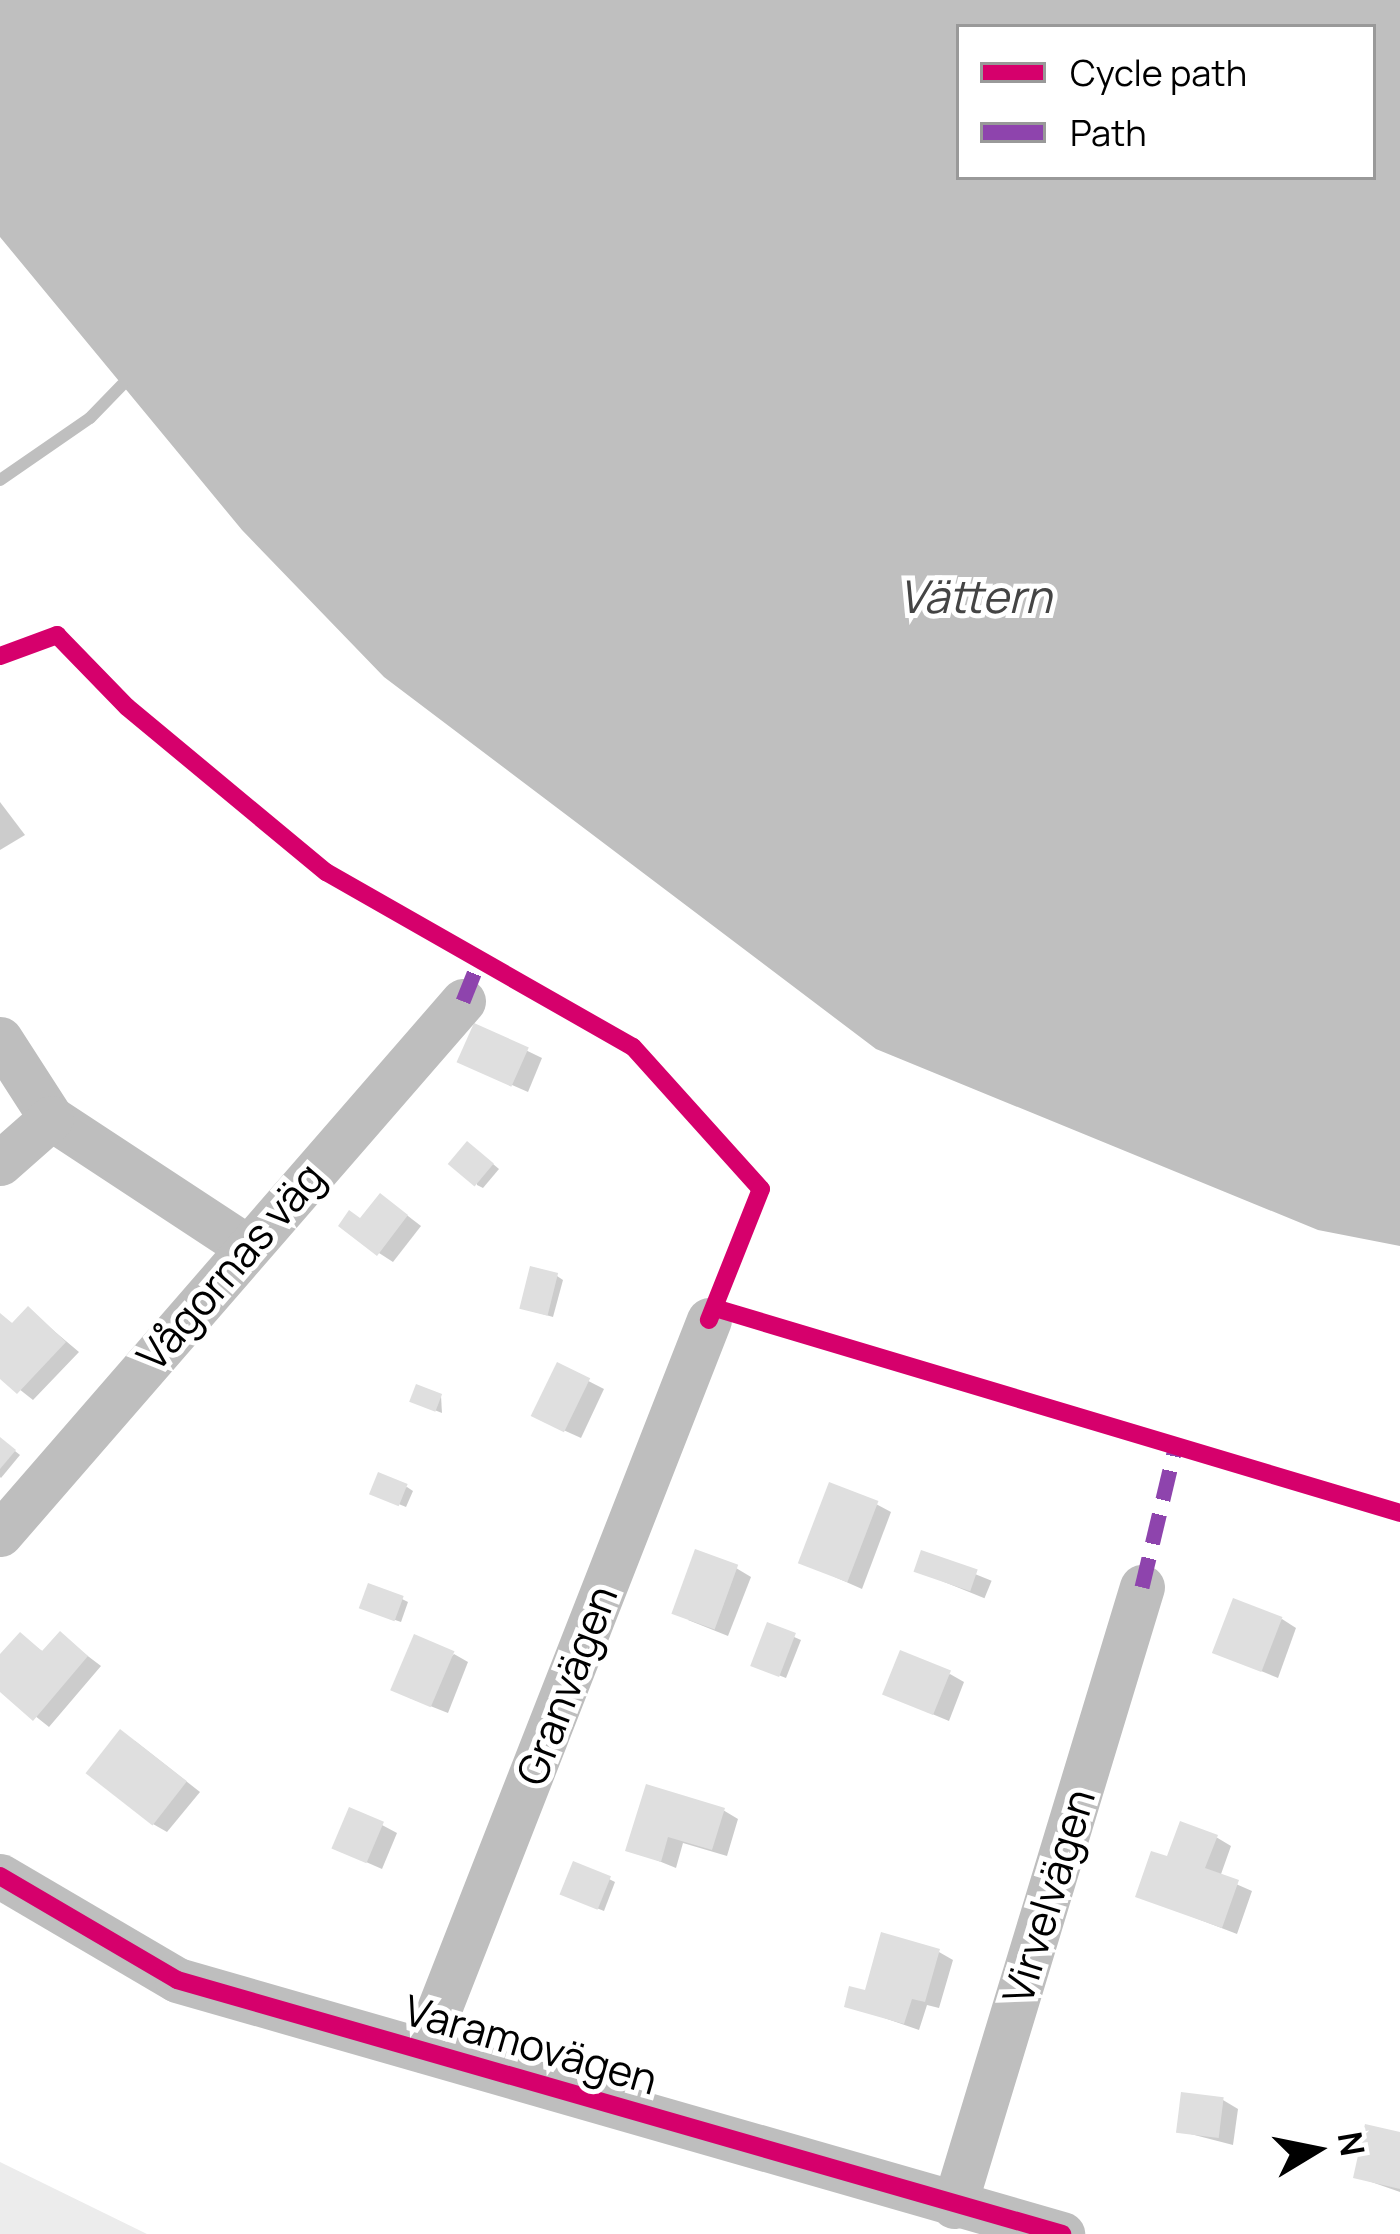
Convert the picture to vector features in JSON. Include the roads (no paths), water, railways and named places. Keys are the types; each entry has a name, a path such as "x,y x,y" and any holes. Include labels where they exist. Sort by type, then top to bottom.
{"street":[{"name":"Vågornas väg","path":"0,1534 244,1245 463,1001"},
{"path":"0,1040 51,1118 244,1245"},
{"path":"0,1162 51,1118"},
{"name":"Granvägen","path":"423,2050 709,1320"},
{"name":"Virvelvägen","path":"954,2206 1142,1587"},
{"name":"Varamovägen","path":"0,1876 177,1980 1062,2234"}],"water":[{"name":"Vättern","path":"0,0 1400,0 1400,1246 1318,1230 876,1049 384,677 242,530 0,237"}],"waterway":[{"path":"0,480 90,418 122,385"}]}
